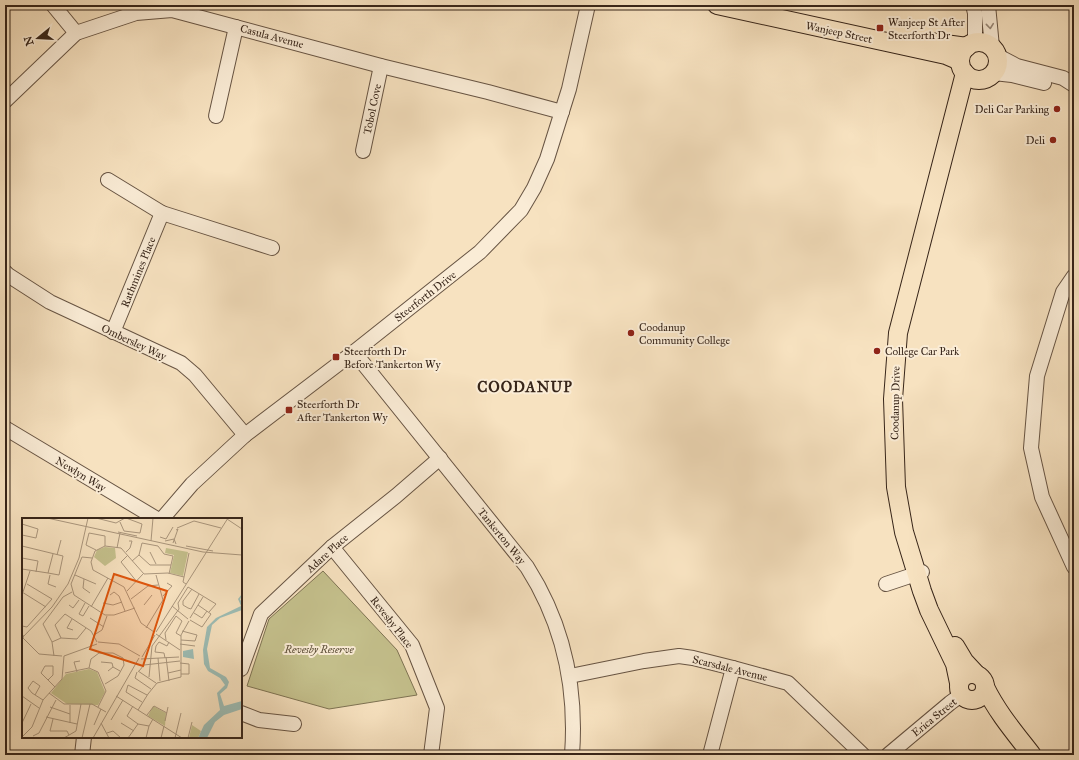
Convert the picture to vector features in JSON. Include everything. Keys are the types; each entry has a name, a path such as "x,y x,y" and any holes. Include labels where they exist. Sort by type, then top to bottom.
{"main road":[{"name":"Wanjeep Street","path":"717,5 968,61"},
{"name":"Wanjeep Street","path":"760,5 929,42 968,61"},
{"path":"981,42 995,59 986,79 968,61 981,42"},
{"name":"Coodanup Drive","path":"963,693 955,664 930,610 919,573 908,518 902,475 899,409 904,346 919,278 964,107 968,61"},
{"name":"Coodanup Drive","path":"919,573 948,633 964,661 981,681 1000,714 1032,755"},
{"path":"963,693 977,700 983,694 981,681 969,674 961,679 963,693 989,713 1023,755"}],"street":[{"path":"53,5 76,33"},
{"name":"Steerforth Drive","path":"163,518 192,484 245,435 354,352 480,252 521,210 534,188 547,159 562,112 588,5"},
{"path":"968,61 975,13 973,5"},
{"path":"988,5 995,59 1063,78 1074,85"},
{"name":"Casula Avenue","path":"5,101 76,33 136,13 172,10 562,112"},
{"path":"216,116 236,27"},
{"name":"Tobol Cove","path":"363,152 382,66"},
{"path":"108,180 162,213 272,248"},
{"name":"Rathmines Place","path":"113,332 162,213"},
{"name":"Ombersley Way","path":"5,272 50,302 181,363 195,374 245,435"},
{"path":"1074,276 1063,292 1037,376 1032,448 1042,497 1074,567"},
{"name":"Tankerton Way","path":"354,352 527,567 538,584 553,616 565,653 570,676 574,710 572,755"},
{"name":"Newlyn Way","path":"6,431 155,518"},
{"name":"Adare Place","path":"242,665 261,614 332,547 396,496 440,458"},
{"name":"Revesby Place","path":"332,547 412,645 437,708 431,755"},
{"path":"886,584 919,573"},
{"name":"Scarsdale Avenue","path":"570,676 644,661 679,656 733,668 788,683 863,755"},
{"path":"710,755 733,668"},
{"name":"Erica Street","path":"888,755 963,693"},
{"path":"242,713 260,720 294,724"},
{"path":"82,755 84,738"}],"green space":[{"name":"Revesby Reserve","path":"323,571 397,650 417,695 329,709 247,686 269,619"}],"place":[{"name":"Wanjeep St After Steerforth Dr","path":"880,28"},
{"name":"Deli Car Parking","path":"1057,109"},
{"name":"Deli","path":"1053,140"},
{"name":"Coodanup Community College","path":"631,333"},
{"name":"College Car Park","path":"877,351"},
{"name":"Steerforth Dr Before Tankerton Wy","path":"336,357"},
{"name":"Steerforth Dr After Tankerton Wy","path":"289,410"}],"district":[{"name":"COODANUP","path":"525,387"}]}
